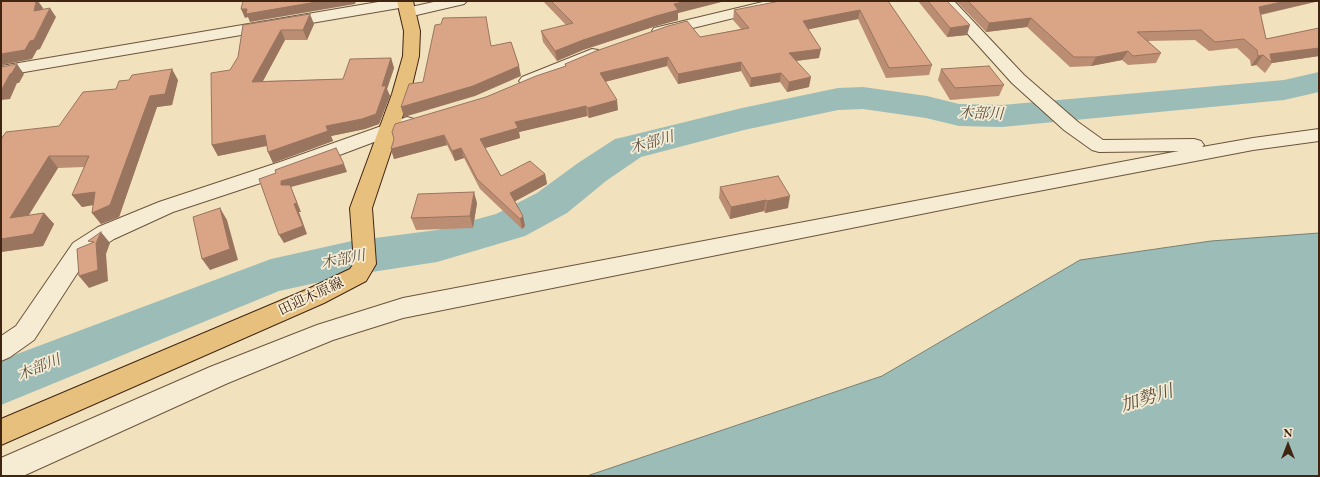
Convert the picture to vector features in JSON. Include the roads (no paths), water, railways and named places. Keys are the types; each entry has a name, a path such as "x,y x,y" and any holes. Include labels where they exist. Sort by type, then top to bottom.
{"main road":[{"name":"田迎木原線","path":"1,432 316,296 358,275 365,264 361,208 389,129 411,56 412,31 406,5"}],"street":[{"path":"1,71 406,5 459,1"},
{"path":"648,35 786,1"},
{"path":"946,1 1026,85 1071,126 1099,146 1253,144"},
{"path":"511,88 604,50"},
{"path":"1,350 25,332 81,249 106,233 166,207 290,166 389,129 425,118"},
{"path":"1,472 219,375 326,332 403,308 986,194 1253,144 1319,135"}],"water":[{"name":"加勢川","path":"1319,233 1319,476 587,476 882,376 1080,260 1211,241"}],"waterway":[{"name":"木部川","path":"1,383 271,276 352,258 437,246 510,225 552,203 592,172 628,148 742,119 838,99 863,98 927,107 959,115 1002,116 1284,90 1319,82"}]}
